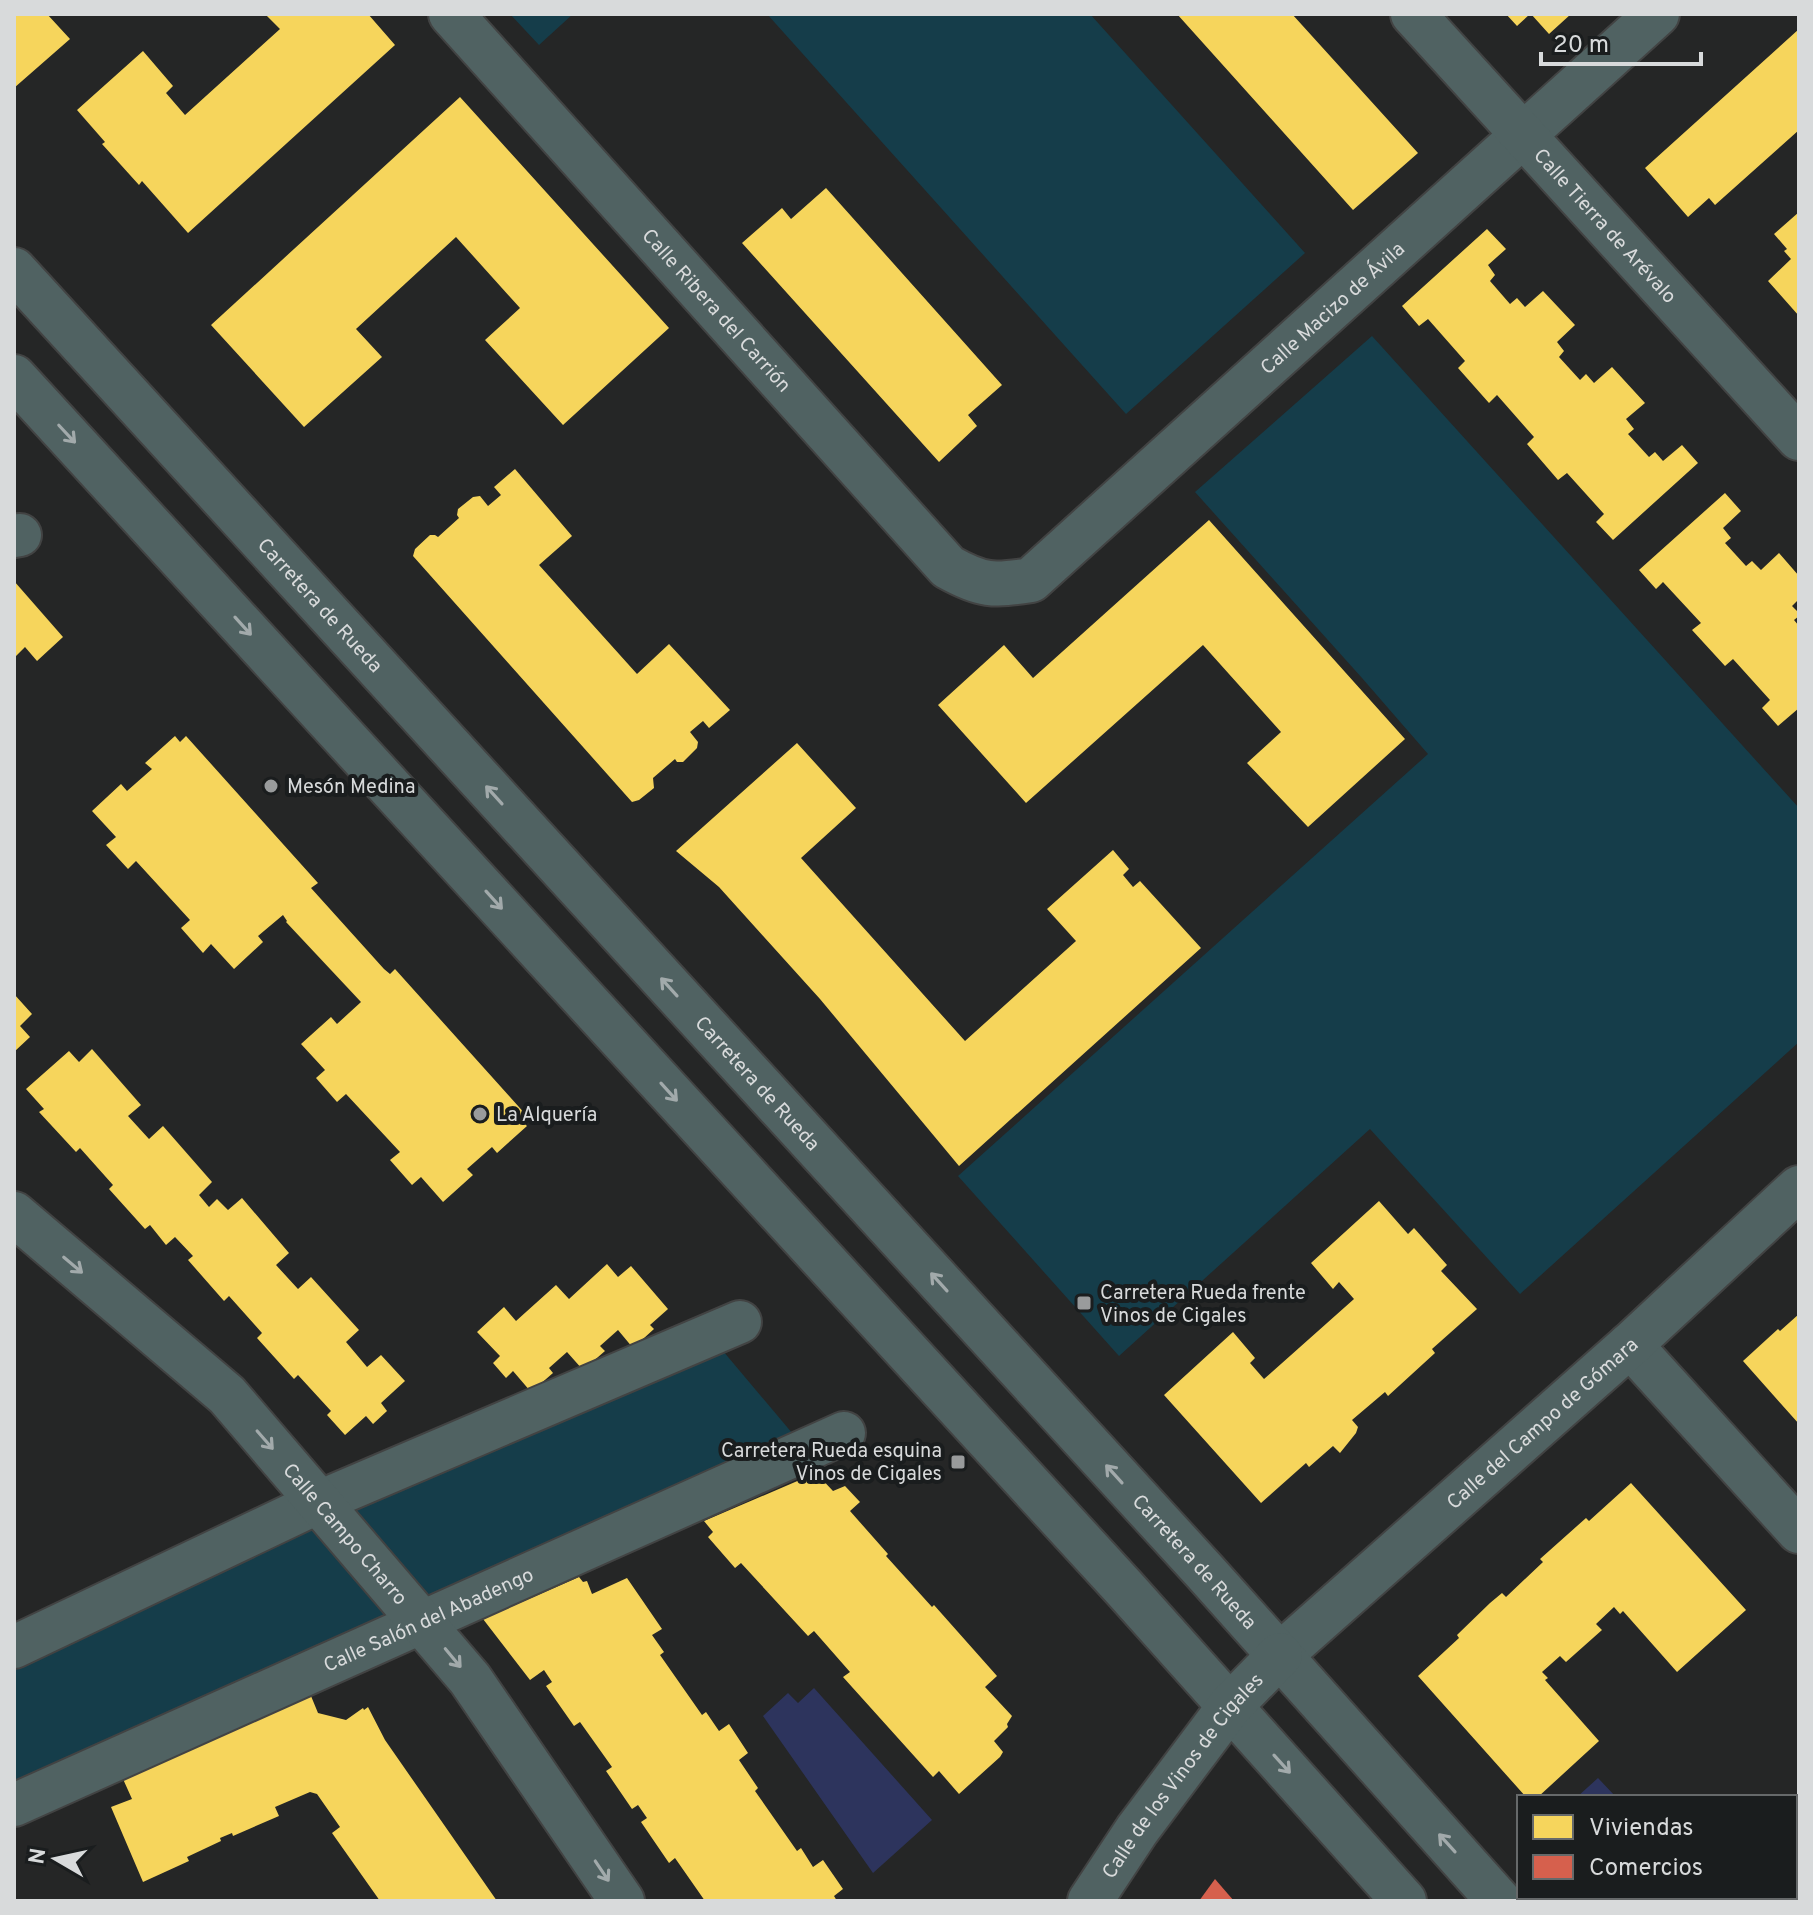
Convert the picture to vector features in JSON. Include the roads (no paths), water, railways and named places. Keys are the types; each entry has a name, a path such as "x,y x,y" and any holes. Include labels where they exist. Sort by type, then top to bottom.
{"street":[{"name":"Calle Ribera del Carrión","path":"451,14 948,567 970,580 998,585"},
{"name":"Calle Tierra de Arévalo","path":"1413,14 1799,438"},
{"name":"Calle Macizo de Ávila","path":"998,585 1031,580 1657,14"},
{"name":"Carretera de Rueda","path":"14,270 1280,1655 1499,1901"},
{"path":"14,377 1230,1706 1404,1901"},
{"name":"Calle del Campo de Gómara","path":"1280,1655 1630,1345 1799,1188"},
{"name":"Calle Campo Charro","path":"14,1214 227,1395 470,1679 622,1901"},
{"path":"14,1647 319,1502 740,1322"},
{"path":"1630,1345 1799,1531"},
{"name":"Calle Salón del Abadengo","path":"14,1805 844,1433"},
{"name":"Calle de los Vinos de Cigales","path":"1090,1901 1137,1830 1230,1706 1280,1655"}],"water":[{"path":"814,1688 932,1820 873,1873 763,1716 788,1693 798,1703"},
{"path":"1598,1778 1614,1795 1579,1795"}],"place":[{"name":"Mesón Medina","path":"271,786"},
{"name":"La Alquería","path":"480,1114"},
{"name":"Carretera Rueda frente Vinos de Cigales","path":"1084,1303"},
{"name":"Carretera Rueda esquina Vinos de Cigales","path":"958,1462"}]}
